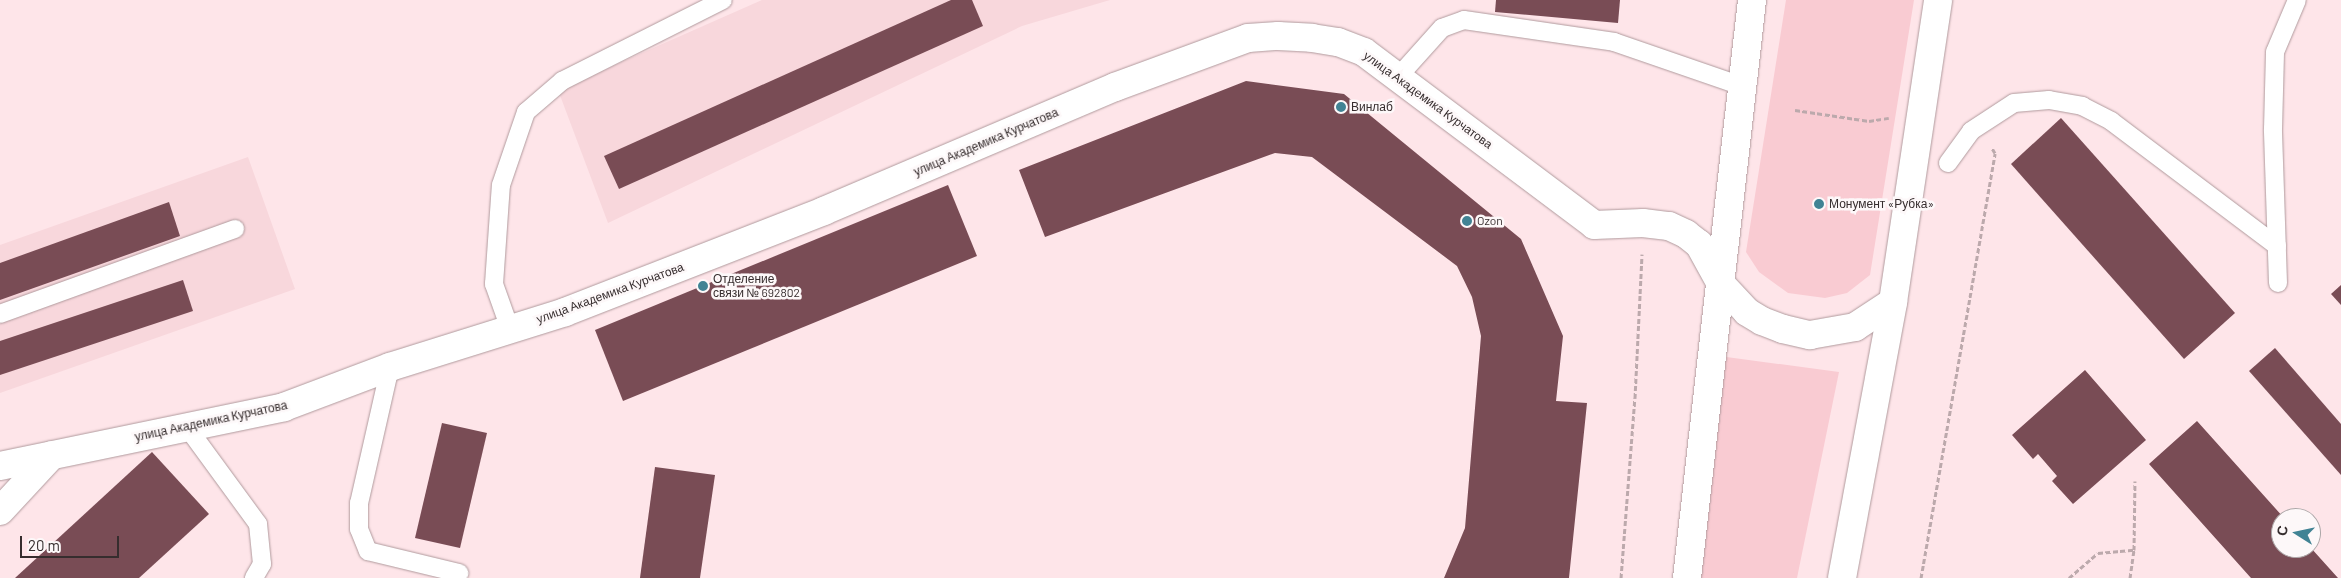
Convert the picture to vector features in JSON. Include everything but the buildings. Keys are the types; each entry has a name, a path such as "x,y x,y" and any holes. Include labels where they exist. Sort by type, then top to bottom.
{"street":[{"path":"1842,578 1893,302 1938,0"},
{"path":"1687,578 1721,284 1749,2"},
{"name":"улица Академика Курчатова","path":"0,466 284,407 390,367 565,312 824,211 1115,87 1248,38 1278,36 1338,42 1364,52 1594,224 1643,223 1669,226 1686,234 1699,244 1721,284 1747,312 1762,322 1810,335 1855,327 1893,302"},
{"path":"0,512 52,455"}],"lane":[{"path":"510,329 494,284 501,185 526,112 562,81 723,0"},
{"path":"2278,283 2273,129 2275,52 2296,0"},
{"path":"1398,77 1442,28 1464,20 1614,42 1742,86"},
{"path":"1948,163 1971,131 2014,103 2048,100 2082,106 2111,121 2277,246"},
{"path":"0,314 235,229"},
{"path":"390,367 359,503 358,529 368,551 458,573"},
{"path":"187,427 258,524 262,564 254,578"}],"path":[{"path":"1795,110 1870,121 1898,117 1919,121"},
{"path":"1921,578 1995,153 1987,139 1971,131"},
{"path":"1622,578 1635,398 1643,223"},
{"path":"2130,578 2134,550 2135,481"},
{"path":"2069,578 2098,553 2134,550"}],"shaded area":[{"path":"762,0 1110,0 1022,26 608,223 558,90"},
{"path":"1786,0 1914,0 1870,275 1847,293 1825,298 1788,293 1759,272 1746,252"},
{"path":"248,157 295,289 0,393 0,245"},
{"path":"1719,356 1839,372 1797,578 1695,578"}],"place":[{"name":"Винлаб","path":"1341,107"},
{"name":"Монумент «Рубка»","path":"1819,204"},
{"name":"Ozon","path":"1467,221"},
{"name":"Отделение связи № 692802","path":"703,286"}]}
